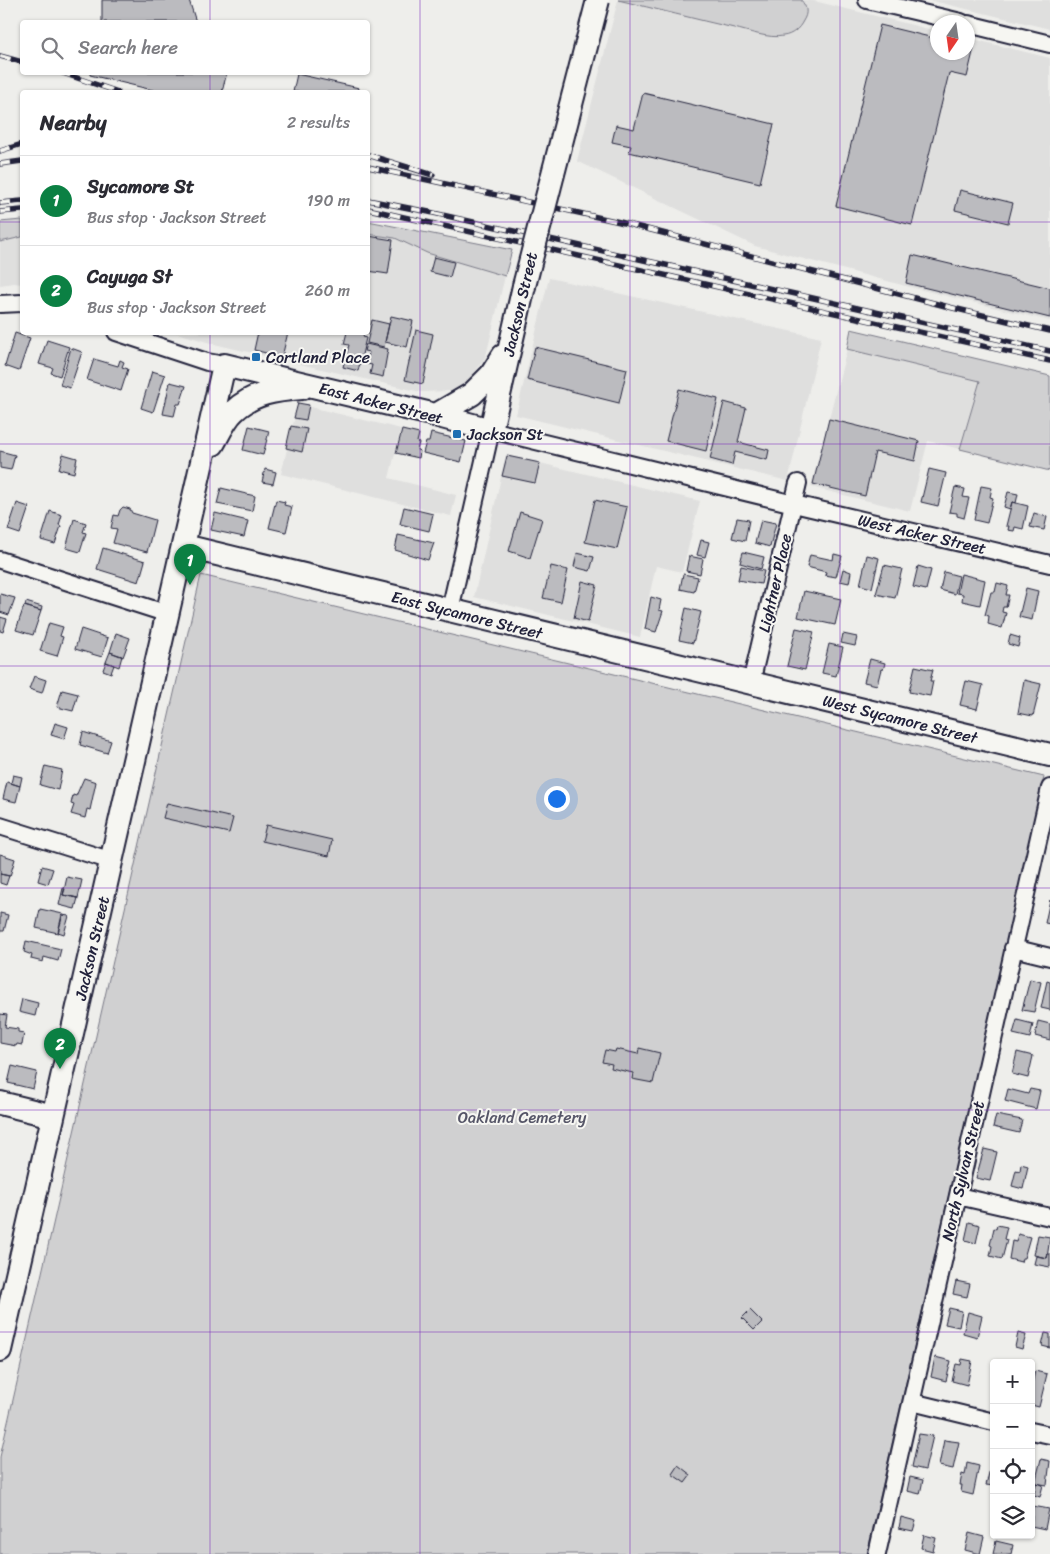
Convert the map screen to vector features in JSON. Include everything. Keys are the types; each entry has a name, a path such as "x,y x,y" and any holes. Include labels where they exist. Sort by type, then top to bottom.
{"street":[{"name":"Jackson Street","path":"450,610 524,286 598,0"},
{"path":"867,0 931,15"},
{"path":"975,26 1050,44"},
{"path":"0,304 20,303"},
{"name":"East Acker Street","path":"125,335 207,362 319,387 794,504"},
{"path":"436,416 472,394 485,382 511,342"},
{"path":"184,546 224,365"},
{"path":"203,462 232,412 253,396 282,389 319,387"},
{"name":"Lightner Place","path":"751,683 798,483"},
{"name":"West Acker Street","path":"794,504 1050,564"},
{"name":"Jackson Street","path":"0,1350 184,546"},
{"name":"East Sycamore Street","path":"184,546 751,683"},
{"path":"0,560 168,614"},
{"name":"West Sycamore Street","path":"751,683 1050,755"},
{"name":"North Sylvan Street","path":"877,1554 1050,788"},
{"path":"0,826 112,861"},
{"path":"1013,948 1050,957"},
{"path":"0,1103 53,1116"},
{"path":"958,1196 1050,1217"},
{"path":"912,1402 990,1421"},
{"path":"1035,1432 1050,1435"}],"shaded area":[{"path":"618,0 770,36 806,5 801,0 810,0 930,29 930,60 975,60 975,40 1050,58 1050,321 902,285 755,246 577,161"},
{"path":"929,0 1050,0 1050,29"},
{"path":"370,234 395,238 427,253 505,276 486,356 473,375 462,385 450,391 421,392 214,344 184,335 370,335"},
{"path":"20,237 20,284 0,285 0,242"},
{"path":"549,278 821,338 788,481 516,415"},
{"path":"847,349 980,381 960,449 928,441 910,511 811,487"},
{"path":"298,404 401,429 389,478 456,495 451,516 281,474"},
{"path":"506,455 700,501 682,572 656,566 640,637 474,597"}],"green space":[{"path":"618,0 801,0 805,5 806,13 805,18 795,31 778,37"},
{"path":"20,220 20,237 0,242 0,222"},
{"path":"370,221 512,250 505,276 427,253 395,238 370,234"},
{"path":"851,329 1050,376 1050,471 960,449 980,381 847,349"},
{"name":"Oakland Cemetery","path":"201,575 1044,777 867,1554 0,1554 0,1457"}],"building":[{"path":"102,0 189,0 195,20 102,20"},
{"path":"880,25 930,37 930,60 971,60 967,77 949,73 912,225 836,206"},
{"path":"90,75 226,75 222,90 153,90"},
{"path":"297,75 359,88 358,90 293,90"},
{"path":"643,93 774,124 760,183 629,152 631,146 612,142 616,125 634,129"},
{"path":"960,190 1013,203 1008,223 955,210"},
{"path":"370,236 393,240 388,274 370,271"},
{"path":"912,255 1050,288 1050,318 906,283"},
{"path":"434,257 454,262 450,277 430,272"},
{"path":"391,316 413,321 407,347 385,342"},
{"path":"372,320 389,324 384,347 367,343"},
{"path":"416,330 433,334 423,384 405,380"},
{"path":"15,333 30,338 19,371 5,366"},
{"path":"257,335 287,335 282,357 254,350"},
{"path":"346,335 363,335 363,337 366,338 358,371 343,367 349,345 344,344"},
{"path":"47,340 69,347 60,376 51,373 53,368 39,364"},
{"path":"366,344 388,349 383,377 370,374 372,365 367,364 369,352 364,351"},
{"path":"535,347 627,369 619,403 527,380"},
{"path":"71,348 82,352 70,388 60,385"},
{"path":"94,359 118,366 120,360 124,362 122,367 128,369 121,391 87,380"},
{"path":"152,371 165,375 153,412 141,408"},
{"path":"170,382 186,386 180,404 177,404 174,416 163,414"},
{"path":"679,389 718,399 706,451 666,441"},
{"path":"724,402 746,408 738,442 769,450 767,460 735,452 732,465 710,459"},
{"path":"298,403 309,405 306,420 294,418"},
{"path":"829,419 919,441 915,461 875,452 865,496 813,484"},
{"path":"249,426 269,431 263,455 243,450"},
{"path":"291,426 307,429 302,452 286,448"},
{"path":"402,430 419,434 417,450 420,451 419,458 396,453"},
{"path":"431,433 466,441 461,462 423,453"},
{"path":"0,451 15,455 11,470 0,468"},
{"path":"63,454 77,458 74,473 59,469"},
{"path":"507,456 540,463 535,483 502,476"},
{"path":"265,469 276,472 273,484 262,482"},
{"path":"929,469 946,473 938,506 921,502"},
{"path":"981,486 992,488 990,497 993,498 987,523 974,520"},
{"path":"955,487 965,489 963,497 969,498 964,518 957,516 957,513 949,512"},
{"path":"221,488 255,496 252,511 217,504"},
{"path":"1008,492 1018,494 1016,503 1012,502 1010,509 1004,507"},
{"path":"276,500 285,502 284,505 292,507 286,532 269,528"},
{"path":"595,500 627,507 617,549 585,542"},
{"path":"1012,502 1028,506 1023,529 1015,527 1014,531 1008,530 1009,526 1006,526"},
{"path":"17,503 29,507 20,534 8,530"},
{"path":"123,507 130,509 132,513 155,520 147,552 113,543 117,529 111,528 114,515 118,516"},
{"path":"404,507 433,514 429,531 400,524"},
{"path":"50,511 62,515 59,525 61,526 55,544 41,540"},
{"path":"520,512 542,519 530,558 509,551"},
{"path":"215,513 248,521 244,537 211,530"},
{"path":"1034,513 1047,517 1044,530 1030,527"},
{"path":"737,518 749,520 745,541 732,538"},
{"path":"74,519 86,523 83,532 86,533 80,552 66,548"},
{"path":"761,520 776,523 770,547 755,543"},
{"path":"398,535 434,543 428,560 395,550"},
{"path":"701,540 709,542 705,557 697,555"},
{"path":"103,548 145,561 139,582 97,569"},
{"path":"743,552 764,557 761,569 740,563"},
{"path":"577,553 594,557 590,571 574,567"},
{"path":"834,554 842,556 836,577 825,575 826,572 807,567 810,555 833,560"},
{"path":"867,555 879,558 872,588 860,585"},
{"path":"689,556 703,559 700,574 686,571"},
{"path":"884,565 902,569 895,598 876,594"},
{"path":"551,566 568,570 561,602 543,598"},
{"path":"741,566 764,571 761,584 738,580"},
{"path":"918,566 931,570 926,590 913,587"},
{"path":"843,569 851,572 849,583 840,581"},
{"path":"944,572 959,576 955,594 940,590"},
{"path":"683,574 698,577 694,592 680,589"},
{"path":"961,574 985,580 980,605 962,601 963,594 957,593"},
{"path":"582,581 597,585 588,622 574,618"},
{"path":"997,583 1008,586 1006,595 1009,595 1006,607 1003,607 1002,612 1006,613 1002,628 988,624 989,616 985,615 991,592 995,592"},
{"path":"1026,588 1038,591 1032,620 1019,617"},
{"path":"804,591 841,599 835,625 798,617"},
{"path":"0,594 15,598 9,615 0,612"},
{"path":"651,597 661,600 659,610 663,611 656,632 645,629"},
{"path":"26,602 42,607 41,611 25,606"},
{"path":"24,606 41,611 33,635 16,630"},
{"path":"686,608 701,612 693,643 679,640"},
{"path":"0,617 7,619 3,632 0,631"},
{"path":"49,623 63,627 60,636 63,637 57,656 40,651"},
{"path":"796,628 814,632 805,670 787,666"},
{"path":"81,629 108,638 102,657 75,649"},
{"path":"116,633 130,638 123,657 110,652"},
{"path":"843,634 857,637 855,646 841,643"},
{"path":"1010,635 1020,638 1018,647 1008,644"},
{"path":"829,644 843,647 836,676 822,673"},
{"path":"110,652 122,656 119,667 106,662"},
{"path":"870,659 885,663 883,670 881,669 877,685 864,682"},
{"path":"106,662 114,665 111,673 103,670"},
{"path":"915,666 933,670 930,681 933,681 930,696 909,692"},
{"path":"34,676 46,680 42,693 29,689"},
{"path":"1024,680 1041,684 1033,716 1018,713"},
{"path":"966,681 983,685 977,709 960,705"},
{"path":"62,690 78,694 73,711 57,707"},
{"path":"55,723 68,727 64,739 51,735"},
{"path":"83,732 111,741 107,753 80,745"},
{"path":"45,766 62,770 58,790 40,785"},
{"path":"13,775 22,777 20,786 11,783"},
{"path":"84,778 96,782 90,810 87,809 85,818 71,814 74,805 71,804 73,795 76,796"},
{"path":"7,782 20,786 16,802 3,799"},
{"path":"167,803 233,818 229,833 163,818"},
{"path":"266,825 332,840 329,856 262,841"},
{"path":"0,854 15,859 10,876 0,874"},
{"path":"42,866 53,869 48,884 38,881"},
{"path":"0,874 9,876 6,885 0,883"},
{"path":"67,877 82,880 78,898 63,895"},
{"path":"63,888 65,889 63,895 78,898 75,909 59,905"},
{"path":"1050,900 1050,924 1045,923"},
{"path":"40,909 63,914 58,933 36,928"},
{"path":"0,913 8,915 4,931 0,931"},
{"path":"62,915 69,916 64,934 58,932"},
{"path":"26,941 61,949 58,961 44,957 43,962 31,959 32,955 24,952"},
{"path":"1030,979 1041,982 1034,1012 1022,1010"},
{"path":"1047,981 1050,982 1050,1010 1041,1008"},
{"path":"22,999 38,1003 35,1016 19,1012"},
{"path":"0,1014 7,1015 5,1027 18,1029 18,1032 24,1033 22,1045 17,1044 16,1046 0,1043"},
{"path":"1017,1020 1033,1024 1030,1038 1013,1034"},
{"path":"1038,1021 1050,1024 1050,1040 1035,1036"},
{"path":"639,1048 660,1053 653,1083 632,1079 633,1073 611,1068 612,1064 602,1062 605,1050 615,1052 616,1049 638,1054"},
{"path":"1017,1052 1033,1056 1028,1078 1012,1074"},
{"path":"12,1066 37,1072 33,1089 8,1083"},
{"path":"1008,1089 1028,1094 1030,1089 1040,1091 1036,1109 1005,1101"},
{"path":"996,1115 1022,1120 1019,1133 993,1127"},
{"path":"984,1149 997,1152 990,1181 976,1178"},
{"path":"1021,1164 1028,1166 1023,1189 1012,1186 1016,1170 1020,1171"},
{"path":"969,1222 980,1225 976,1243 965,1240"},
{"path":"997,1225 1007,1227 1004,1239 1007,1240 1002,1259 990,1256 992,1246 990,1245 994,1228 996,1229"},
{"path":"1018,1234 1030,1237 1021,1262 1009,1259 1012,1241 1016,1242"},
{"path":"1038,1235 1050,1237 1047,1258 1034,1255"},
{"path":"1048,1254 1050,1254 1050,1267 1034,1264 1036,1256 1047,1258"},
{"path":"956,1281 970,1284 967,1297 953,1294"},
{"path":"949,1308 962,1311 959,1327 945,1324"},
{"path":"750,1310 762,1322 754,1330 742,1318"},
{"path":"968,1312 982,1316 977,1337 963,1333"},
{"path":"1018,1333 1026,1335 1022,1349 1015,1347"},
{"path":"1045,1333 1050,1334 1050,1348 1042,1346"},
{"path":"935,1357 951,1361 946,1381 931,1377"},
{"path":"962,1359 972,1361 967,1385 952,1381 956,1364 961,1365"},
{"path":"1035,1371 1047,1374 1039,1407 1035,1406"},
{"path":"919,1434 933,1436 925,1470 912,1467"},
{"path":"944,1440 959,1442 953,1469 939,1466"},
{"path":"1041,1459 1050,1461 1047,1485 1035,1483"},
{"path":"967,1463 979,1466 973,1495 961,1492 962,1474 965,1475"},
{"path":"678,1465 691,1475 685,1483 672,1474"},
{"path":"990,1469 990,1486 986,1485"},
{"path":"910,1477 923,1480 920,1494 907,1491"},
{"path":"1036,1483 1043,1485 1040,1497 1035,1495"},
{"path":"1035,1506 1049,1509 1045,1529 1035,1527"},
{"path":"901,1517 916,1521 913,1531 899,1528"},
{"path":"969,1533 984,1537 980,1554 965,1550"},
{"path":"924,1535 936,1538 933,1551 921,1548"},
{"path":"996,1541 1013,1545 1011,1554 993,1554"}],"railway":[{"path":"0,56 20,61"},
{"path":"69,75 112,90"},
{"path":"0,151 20,145"},
{"path":"370,156 433,175"},
{"path":"0,164 20,161"},
{"path":"370,167 620,222 953,308 1050,331"},
{"path":"370,200 1050,351"},
{"path":"0,203 20,201"},
{"path":"370,209 1050,361"},
{"path":"0,212 20,210"}],"place":[{"name":"Cortland Place","path":"256,357"},
{"name":"Jackson St","path":"457,434"},
{"name":"Sycamore St","path":"190,585"},
{"name":"Cayuga St","path":"60,1069"}]}
